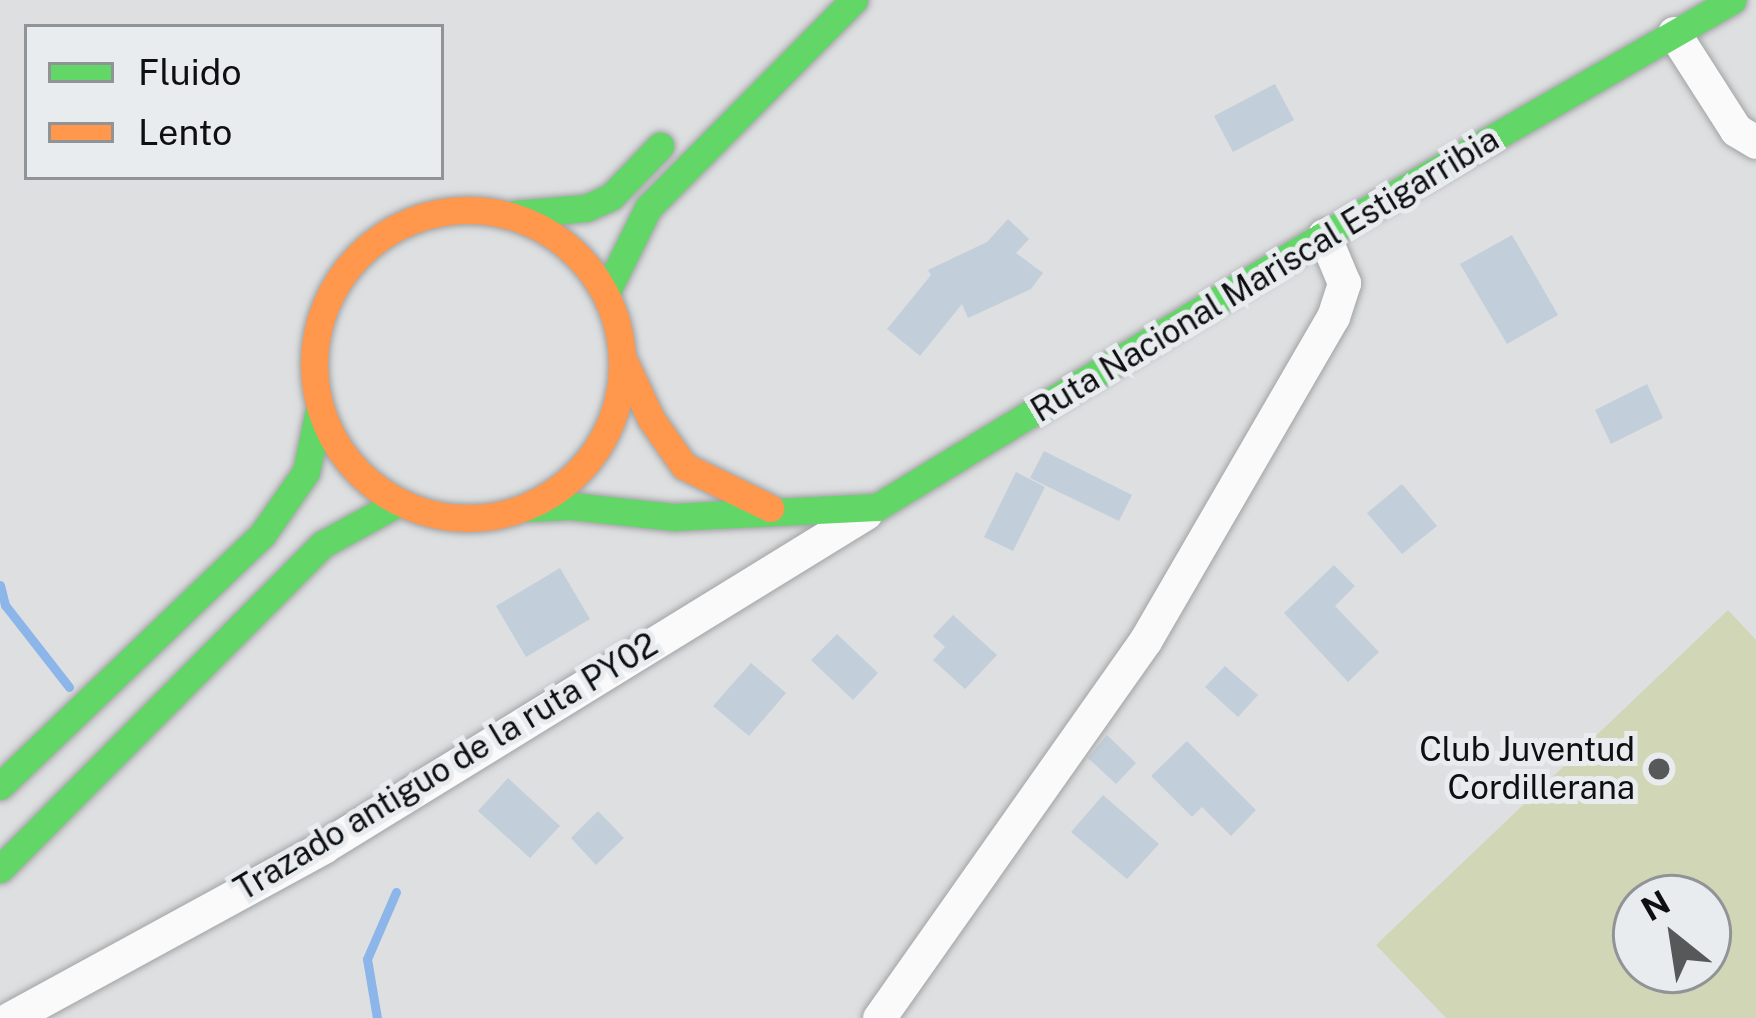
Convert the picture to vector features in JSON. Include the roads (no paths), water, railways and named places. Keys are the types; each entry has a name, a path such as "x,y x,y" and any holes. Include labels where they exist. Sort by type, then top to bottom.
{"main road":[{"path":"607,291 648,208 854,0"},
{"name":"Ruta Nacional Mariscal Estigarribia","path":"524,508 571,506 674,517 877,507 1324,235 1732,0"},
{"path":"623,359 612,422 577,474 524,508 482,518 439,516 398,502 363,479 337,447 319,410 312,358 323,308 349,264 389,231 437,212 515,214 586,208 610,197 675,131"},
{"path":"515,214 570,247 607,291 623,359 650,419 684,466 787,515"},
{"path":"0,786 262,535 306,472 319,410"},
{"path":"0,869 323,544 398,502"}],"street":[{"path":"1674,33 1736,130 1756,142"},
{"path":"879,1018 1145,641 1333,317 1344,283 1324,235"},
{"name":"Trazado antiguo de la ruta PY02","path":"10,1018 322,847 877,507"}],"waterway":[{"path":"0,585 5,605 69,687"},
{"path":"377,1018 367,959 396,892"}],"place":[{"name":"Club Juventud Cordillerana","path":"1659,769"}]}
